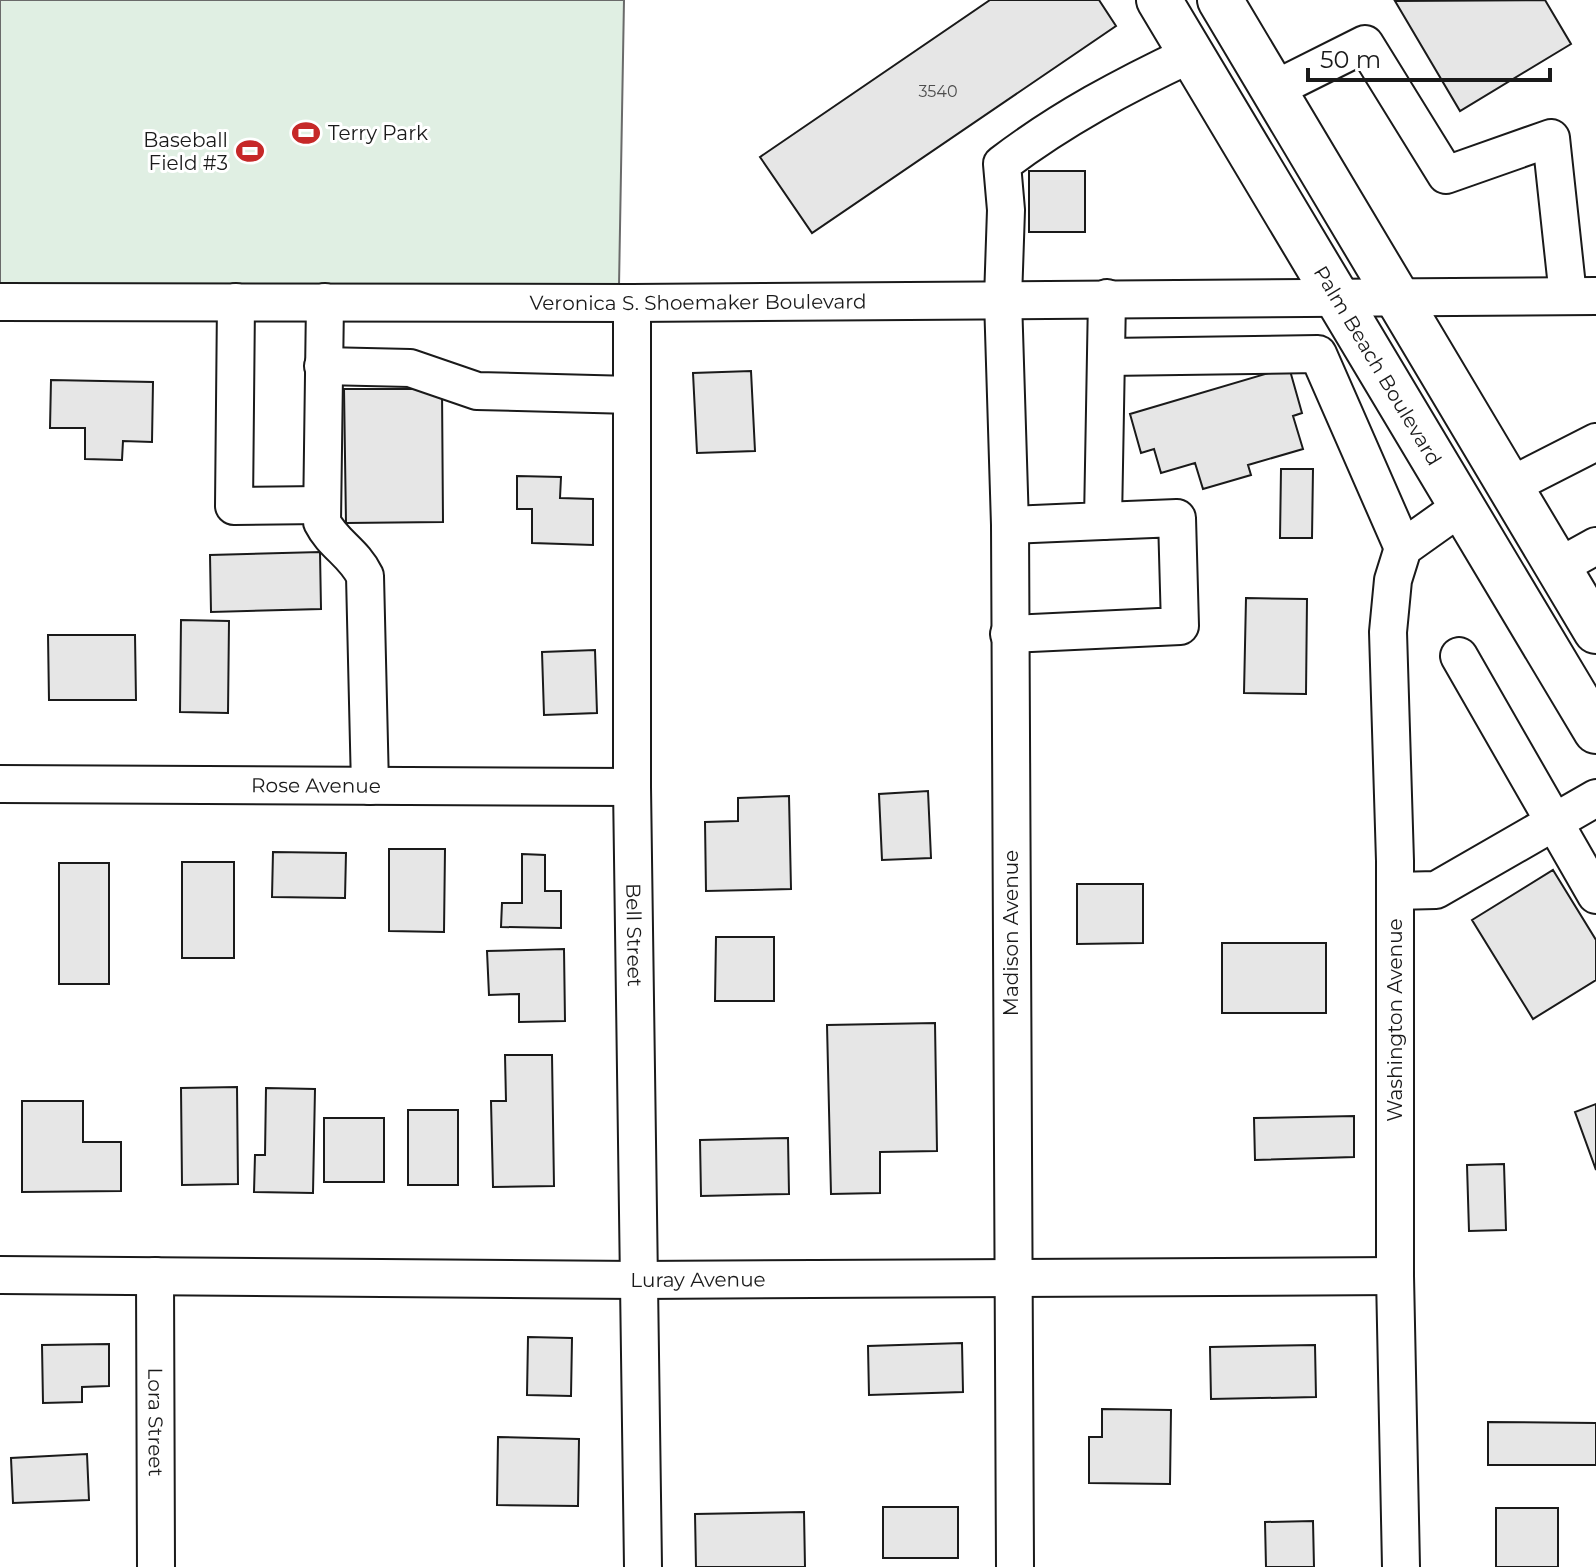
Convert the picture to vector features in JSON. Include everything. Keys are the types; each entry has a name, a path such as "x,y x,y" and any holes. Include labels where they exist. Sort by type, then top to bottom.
{"main road":[{"name":"Palm Beach Boulevard","path":"1159,0 1596,731"},
{"path":"1220,0 1596,631"}],"street":[{"path":"1273,90 1365,44 1446,175 1551,138 1582,296"},
{"name":"Madison Avenue","path":"1015,1567 1010,525 1003,299 1006,210 1002,164 1037,138 1125,85 1191,54"},
{"name":"Veronica S. Shoemaker Boulevard","path":"0,302 632,303 1335,295 1582,296"},
{"path":"1103,521 1107,298"},
{"path":"236,302 234,506 321,505"},
{"path":"325,302 321,505 326,531 351,552 365,576 370,786"},
{"name":"Bell Street","path":"632,303 632,787 643,1567"},
{"path":"1107,357 1318,354 1403,548 1462,506"},
{"path":"323,366 410,368 477,391 632,395"},
{"path":"1510,486 1596,442"},
{"path":"1009,634 1180,626 1177,518 1010,525"},
{"path":"1558,567 1596,546"},
{"name":"Washington Avenue","path":"1401,1567 1395,1276 1395,891 1388,632 1393,580 1403,548"},
{"path":"1459,656 1596,895"},
{"name":"Rose Avenue","path":"0,784 632,787"},
{"path":"1395,891 1436,890 1596,798"},
{"name":"Luray Avenue","path":"0,1275 401,1275 638,1280 1395,1276"},
{"name":"Lora Street","path":"155,1276 156,1567"}],"green space":[{"name":"Baseball Field #3","path":"0,0 624,0 619,286 0,286"}],"building":[{"path":"990,0 1099,0 1116,26 812,233 760,157"},
{"path":"1545,0 1571,44 1460,111 1395,1"},
{"path":"1029,171 1085,171 1085,232 1029,232"},
{"path":"1289,367 1302,413 1293,416 1303,449 1248,465 1251,475 1203,489 1195,463 1161,473 1154,449 1141,453 1130,414"},
{"path":"751,371 755,451 697,453 693,373"},
{"path":"51,380 153,382 152,442 123,441 122,460 85,459 85,428 50,428"},
{"path":"344,389 442,389 443,522 346,523"},
{"path":"1281,469 1313,469 1312,538 1280,538"},
{"path":"517,476 561,477 560,498 593,499 593,545 532,543 532,509 517,509"},
{"path":"320,552 321,609 211,612 210,555"},
{"path":"1246,598 1307,599 1306,694 1244,693"},
{"path":"181,620 229,621 228,713 180,712"},
{"path":"48,635 135,635 136,700 49,700"},
{"path":"595,650 597,713 544,715 542,652"},
{"path":"928,791 931,858 882,860 879,794"},
{"path":"789,796 791,889 706,891 705,822 738,821 738,798"},
{"path":"389,849 445,849 444,932 389,931"},
{"path":"273,852 346,853 345,898 272,897"},
{"path":"522,854 545,855 545,891 561,891 561,928 501,927 502,903 522,903"},
{"path":"182,862 234,862 234,958 182,958"},
{"path":"59,863 109,863 109,984 59,984"},
{"path":"1553,870 1596,940 1596,980 1533,1019 1472,920"},
{"path":"1077,884 1143,884 1143,943 1077,944"},
{"path":"716,937 774,937 774,1001 715,1001"},
{"path":"1222,943 1326,943 1326,1013 1222,1013"},
{"path":"564,949 565,1021 519,1022 519,994 489,995 487,951"},
{"path":"935,1023 937,1151 880,1152 880,1193 831,1194 827,1025"},
{"path":"505,1055 552,1055 554,1186 493,1187 491,1101 506,1101"},
{"path":"237,1087 238,1184 182,1185 181,1088"},
{"path":"266,1088 315,1089 313,1193 254,1192 255,1155 265,1155"},
{"path":"22,1101 83,1101 83,1142 121,1142 121,1191 22,1192"},
{"path":"1596,1104 1596,1170 1575,1112"},
{"path":"408,1110 458,1110 458,1185 408,1185"},
{"path":"1354,1116 1354,1157 1255,1160 1254,1118"},
{"path":"324,1118 384,1118 384,1182 324,1182"},
{"path":"788,1138 789,1194 701,1196 700,1140"},
{"path":"1504,1164 1506,1230 1469,1231 1467,1165"},
{"path":"528,1337 572,1338 571,1396 527,1395"},
{"path":"962,1343 963,1392 869,1395 868,1346"},
{"path":"109,1344 109,1386 82,1387 82,1402 43,1403 42,1345"},
{"path":"1315,1345 1316,1397 1211,1399 1210,1347"},
{"path":"1102,1409 1171,1410 1170,1484 1089,1483 1089,1437 1102,1437"},
{"path":"1488,1422 1596,1423 1596,1465 1488,1465"},
{"path":"498,1437 579,1439 578,1506 497,1505"},
{"path":"87,1454 89,1500 13,1503 11,1458"},
{"path":"883,1507 958,1507 958,1558 883,1558"},
{"path":"1496,1508 1558,1508 1558,1567 1496,1567"},
{"path":"804,1512 805,1567 696,1567 695,1514"},
{"path":"1313,1521 1314,1567 1266,1567 1265,1522"}],"place":[{"name":"Terry Park","path":"306,133"},
{"name":"Baseball Field #3","path":"250,151"}]}
